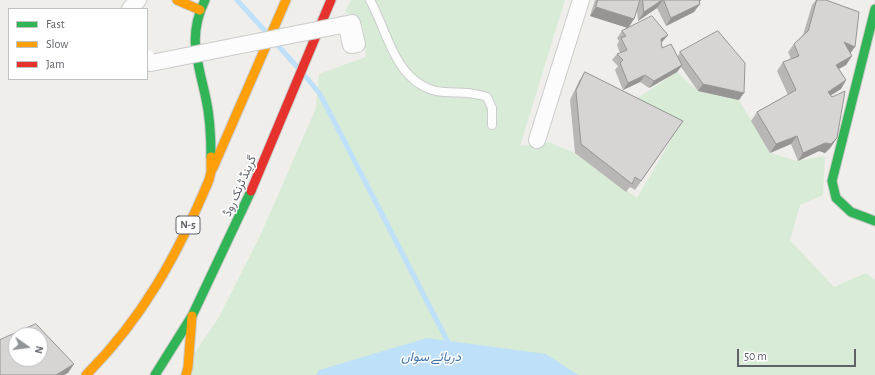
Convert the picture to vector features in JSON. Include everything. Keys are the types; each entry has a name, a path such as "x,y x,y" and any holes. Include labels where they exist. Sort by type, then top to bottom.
{"main road":[{"path":"176,0 200,10"},
{"name":"N-5","path":"206,0 200,10 194,30 195,49 210,124 211,174"},
{"name":"N-5","path":"86,375 123,337 155,291 183,238 286,0"},
{"name":"گرینڈ ٹرنک روڈ","path":"155,375 192,316 216,267 256,181 331,0"},
{"path":"875,9 832,181 836,198 851,212 875,221"},
{"path":"186,375 192,316"}],"street":[{"path":"131,8 138,0"},
{"path":"537,140 581,0"},
{"path":"148,59 151,63 352,23 357,44 351,46 348,31 315,38"}],"lane":[{"path":"370,0 388,43 405,71 420,83 435,90 451,93 470,93 487,97 492,108 492,125"}],"green space":[{"path":"351,0 565,0 520,146 548,142 575,153 637,198 679,126 627,105 677,72 698,91 739,100 770,153 797,161 825,156 823,195 800,205 790,240 834,287 866,273 875,280 875,375 179,375 218,319 261,234 316,108 319,74 366,57 363,26 345,11"}],"water":[{"name":"دریائے سواں","path":"427,338 546,354 578,375 316,375 319,370"}],"building":[{"path":"598,0 640,0 634,19 596,7"},
{"path":"643,0 662,0 644,12"},
{"path":"664,0 699,0 700,4 671,18"},
{"path":"817,0 826,0 859,12 855,47 844,42 852,56 836,65 846,80 828,92 832,97 845,91 837,138 831,144 825,143 803,153 797,136 776,144 757,112 796,90 783,62 799,56 794,44 808,31"},
{"path":"652,16 668,35 661,39 662,48 671,44 682,65 654,81 645,75 628,83 620,63 623,60 617,54 627,50 621,38 626,36 622,31"},
{"path":"718,31 745,63 744,93 703,84 680,52"},
{"path":"585,72 683,121 641,181 635,177 632,184 581,144 576,91"},
{"path":"36,324 39,327 29,327"},
{"path":"8,336 8,367 48,367 48,337 74,364 56,375 0,375 0,340"}],"waterway":[{"path":"237,0 266,32"},
{"path":"274,41 298,68"},
{"path":"306,77 320,94 450,346"}],"traffic: fast":[{"path":"205,0 196,26 195,38 197,61 208,113 211,157"},
{"path":"875,9 832,181 836,198 851,212 875,221"},
{"path":"155,375 192,316 251,191"}],"traffic: slow":[{"path":"177,0 200,10"},
{"path":"213,168 286,0"},
{"path":"86,375 125,331 157,284 185,234 209,180 211,172 211,157"},
{"path":"186,375 192,316"}],"traffic: jam":[{"path":"251,191 331,0"}]}
